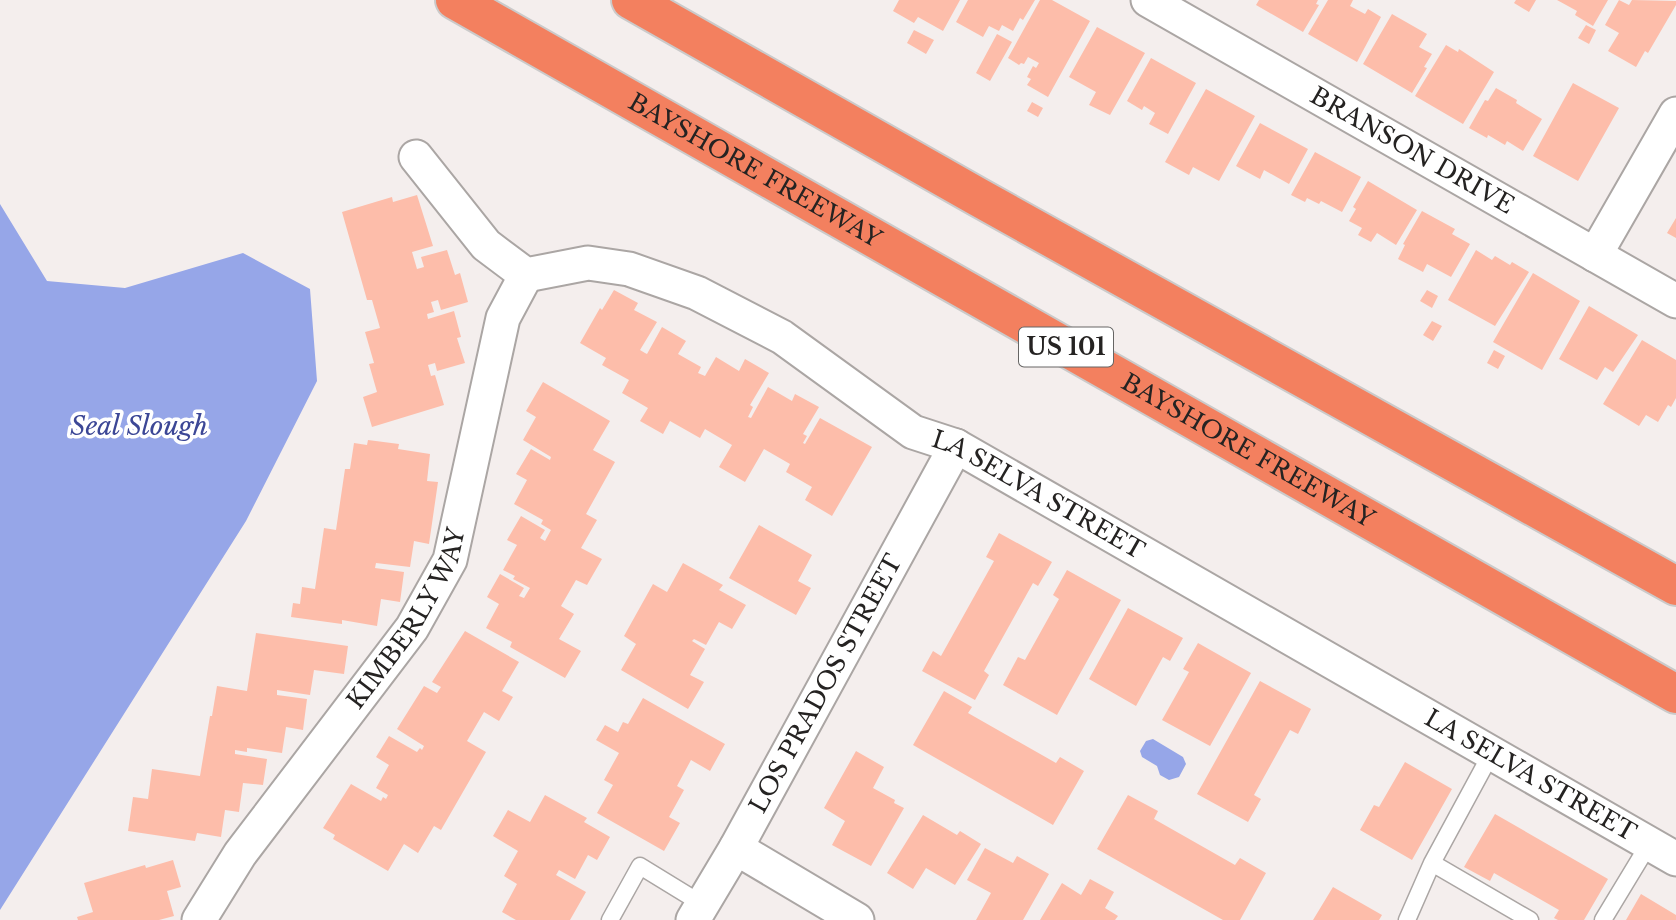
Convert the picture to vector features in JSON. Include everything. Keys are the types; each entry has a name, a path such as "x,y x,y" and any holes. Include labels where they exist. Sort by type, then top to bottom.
{"highway":[{"name":"BAYSHORE FREEWAY","path":"455,0 1676,694"},
{"path":"631,0 978,197 1676,586"}],"street":[{"name":"BRANSON DRIVE","path":"1148,0 1676,301"},
{"path":"1595,255 1676,114"},
{"path":"416,157 486,245 526,275"},
{"name":"LA SELVA STREET","path":"526,275 588,263 629,269 697,293 782,337 913,432 956,446 1662,852"},
{"name":"KIMBERLY WAY","path":"199,920 240,854 412,628 450,560 503,318 526,275"},
{"name":"LOS PRADOS STREET","path":"698,912 736,848 956,446"},
{"path":"736,848 857,920"}],"lane":[{"path":"1407,920 1433,863 1491,754"},
{"path":"1603,920 1662,852"},
{"path":"1433,863 1530,920"},
{"path":"610,920 640,866 698,912"}],"water":[{"name":"Seal Slough","path":"0,204 47,281 125,288 243,253 310,289 317,381 246,521 0,910"},
{"path":"1153,739 1183,757 1186,764 1179,777 1169,780 1160,775 1157,766 1142,757 1140,751 1146,741"}],"building":[{"path":"899,0 960,0 943,31 918,17 914,23 893,11"},
{"path":"968,0 1035,0 1013,31 1002,25 999,31 989,26 983,37 956,22"},
{"path":"1040,0 1052,0 1090,21 1048,97 1027,85 1031,79 1027,77 1033,66 1036,68 1039,63 1028,57 1024,64 1019,65 1008,58"},
{"path":"1259,0 1318,0 1316,4 1319,5 1303,32 1256,5"},
{"path":"1328,0 1353,0 1350,6 1365,14 1368,9 1381,17 1357,62 1308,34"},
{"path":"1516,0 1536,0 1529,12 1514,3"},
{"path":"1557,0 1608,0 1593,26 1575,15 1577,11"},
{"path":"1619,0 1629,5 1632,0 1676,1 1648,53 1645,51 1636,67 1608,51 1619,33 1605,25"},
{"path":"1392,14 1427,34 1419,47 1432,54 1412,93 1363,64"},
{"path":"1586,25 1596,30 1589,44 1578,38"},
{"path":"1097,27 1145,53 1110,115 1089,105 1096,92 1069,77"},
{"path":"914,30 934,40 926,54 907,43"},
{"path":"997,34 1012,42 990,81 976,73"},
{"path":"1446,45 1458,52 1459,49 1494,72 1463,124 1415,96"},
{"path":"1151,58 1196,83 1168,134 1149,124 1155,113 1144,106 1142,110 1127,101"},
{"path":"1573,83 1619,108 1578,181 1533,156"},
{"path":"1496,88 1542,119 1523,151 1507,141 1505,145 1469,128 1485,100 1488,101"},
{"path":"1206,89 1255,116 1219,181 1193,167 1189,175 1165,162"},
{"path":"1032,102 1043,108 1038,117 1027,111"},
{"path":"1260,123 1308,149 1289,184 1264,170 1260,179 1236,166"},
{"path":"1315,152 1361,177 1342,212 1321,201 1319,204 1307,198 1305,202 1291,195"},
{"path":"1368,181 1417,210 1396,245 1377,233 1371,242 1358,235 1362,228 1349,221 1356,209 1353,207"},
{"path":"417,195 433,246 412,252 417,269 424,267 421,257 447,250 455,275 460,273 468,302 441,310 438,300 431,302 434,312 427,314 428,319 454,311 461,337 457,338 465,363 437,371 435,363 428,365 431,376 435,375 444,405 372,427 363,397 377,392 369,364 374,363 365,332 380,328 372,300 367,300 342,212 392,197 393,202"},
{"path":"1422,211 1455,229 1452,234 1470,244 1451,277 1427,264 1423,272 1398,259 1405,245 1403,244"},
{"path":"1676,218 1676,238 1667,233"},
{"path":"1476,250 1492,260 1495,256 1529,272 1495,326 1448,300"},
{"path":"1533,273 1580,301 1542,370 1493,342"},
{"path":"614,290 638,303 634,310 657,322 640,350 645,353 647,354 662,327 686,341 678,354 701,367 698,373 705,376 716,357 739,371 745,359 769,373 750,405 753,407 748,417 751,418 768,387 792,401 795,394 819,407 803,434 807,436 803,443 805,444 820,418 872,447 832,516 805,500 812,487 786,472 790,464 764,449 745,482 719,467 732,445 705,429 700,438 670,421 663,434 640,421 648,408 622,393 629,380 602,365 606,358 580,343"},
{"path":"1427,290 1438,296 1432,308 1420,301"},
{"path":"1589,306 1638,335 1613,372 1605,367 1597,380 1559,359"},
{"path":"1432,321 1442,326 1433,341 1423,335"},
{"path":"1642,340 1676,360 1676,398 1671,407 1668,405 1658,422 1646,415 1639,426 1603,404"},
{"path":"1494,350 1505,356 1498,369 1487,363"},
{"path":"543,382 610,421 593,450 615,462 586,514 597,520 581,548 602,559 587,585 576,580 561,606 574,614 559,639 581,651 565,678 510,647 512,642 486,628 499,604 487,597 500,574 524,588 519,596 524,598 530,588 503,570 517,545 507,540 521,516 545,530 540,538 545,541 551,530 541,524 543,520 514,504 527,480 516,474 531,449 550,460 551,457 523,440 536,417 526,411"},
{"path":"368,440 399,444 398,449 430,454 427,481 438,482 429,544 414,541 410,567 376,563 375,568 404,572 400,602 381,599 377,626 342,620 342,624 291,617 293,603 300,604 302,587 315,589 324,528 336,530 345,469 350,469 354,443 367,445"},
{"path":"759,525 812,555 798,581 811,588 796,615 729,578"},
{"path":"999,533 1052,562 1038,586 1033,583 984,671 989,675 975,700 922,671 933,651 941,656 994,561 986,557"},
{"path":"683,563 723,585 719,590 746,605 732,629 719,622 706,645 694,639 692,641 705,649 690,675 704,682 688,709 621,670 636,644 624,636 653,584 667,592"},
{"path":"1067,570 1121,600 1057,715 1003,685 1018,657 1025,660 1059,599 1053,595"},
{"path":"1128,608 1183,638 1170,661 1163,657 1136,706 1089,679"},
{"path":"465,631 519,662 502,691 513,697 499,721 484,712 467,741 486,752 441,830 434,826 418,853 404,844 388,871 333,839 335,835 323,828 351,784 381,801 383,797 386,799 388,795 376,788 389,765 376,757 389,736 417,752 420,748 422,750 424,746 397,729 424,686 437,693 441,687 432,682"},
{"path":"256,633 348,646 344,674 314,670 310,695 277,690 277,695 307,699 303,730 286,727 282,753 247,748 247,752 235,750 235,754 267,759 263,785 243,783 239,812 225,810 221,837 197,833 195,841 128,831 133,797 148,799 152,769 200,776 217,686 247,691"},
{"path":"1198,643 1251,673 1210,746 1162,720 1189,672 1183,669"},
{"path":"1260,681 1311,709 1298,734 1290,730 1254,795 1261,799 1248,822 1197,794"},
{"path":"944,691 972,707 968,713 1056,763 1060,757 1084,771 1053,825 913,745"},
{"path":"643,698 725,744 710,771 691,760 677,786 684,790 669,817 680,823 664,851 597,813 613,785 604,780 619,753 596,740 605,725 618,732 623,722 628,724"},
{"path":"856,751 884,767 873,788 904,808 871,866 832,845 845,821 824,808"},
{"path":"1405,762 1452,789 1412,860 1360,830 1374,805 1379,807"},
{"path":"545,795 587,818 584,822 610,837 597,860 588,855 575,879 559,870 556,875 586,892 570,920 516,920 502,912 517,884 504,876 518,851 493,836 508,810 530,822"},
{"path":"1128,795 1158,811 1154,819 1235,865 1240,858 1266,873 1240,920 1223,920 1097,849"},
{"path":"1495,814 1608,879 1584,920 1558,920 1554,918 1559,910 1494,873 1490,881 1464,867"},
{"path":"923,815 957,835 960,831 981,844 955,885 926,868 913,889 887,873"},
{"path":"985,848 1013,863 1017,856 1049,874 1023,920 976,920 991,893 967,880"},
{"path":"173,860 181,887 167,891 174,916 159,920 78,920 77,917 93,912 84,883 145,865 146,868"},
{"path":"1090,879 1114,892 1105,908 1118,916 1115,920 1040,920 1062,883 1081,895"},
{"path":"1333,887 1382,915 1379,920 1313,920"},
{"path":"1641,894 1676,915 1676,920 1626,920"}]}
